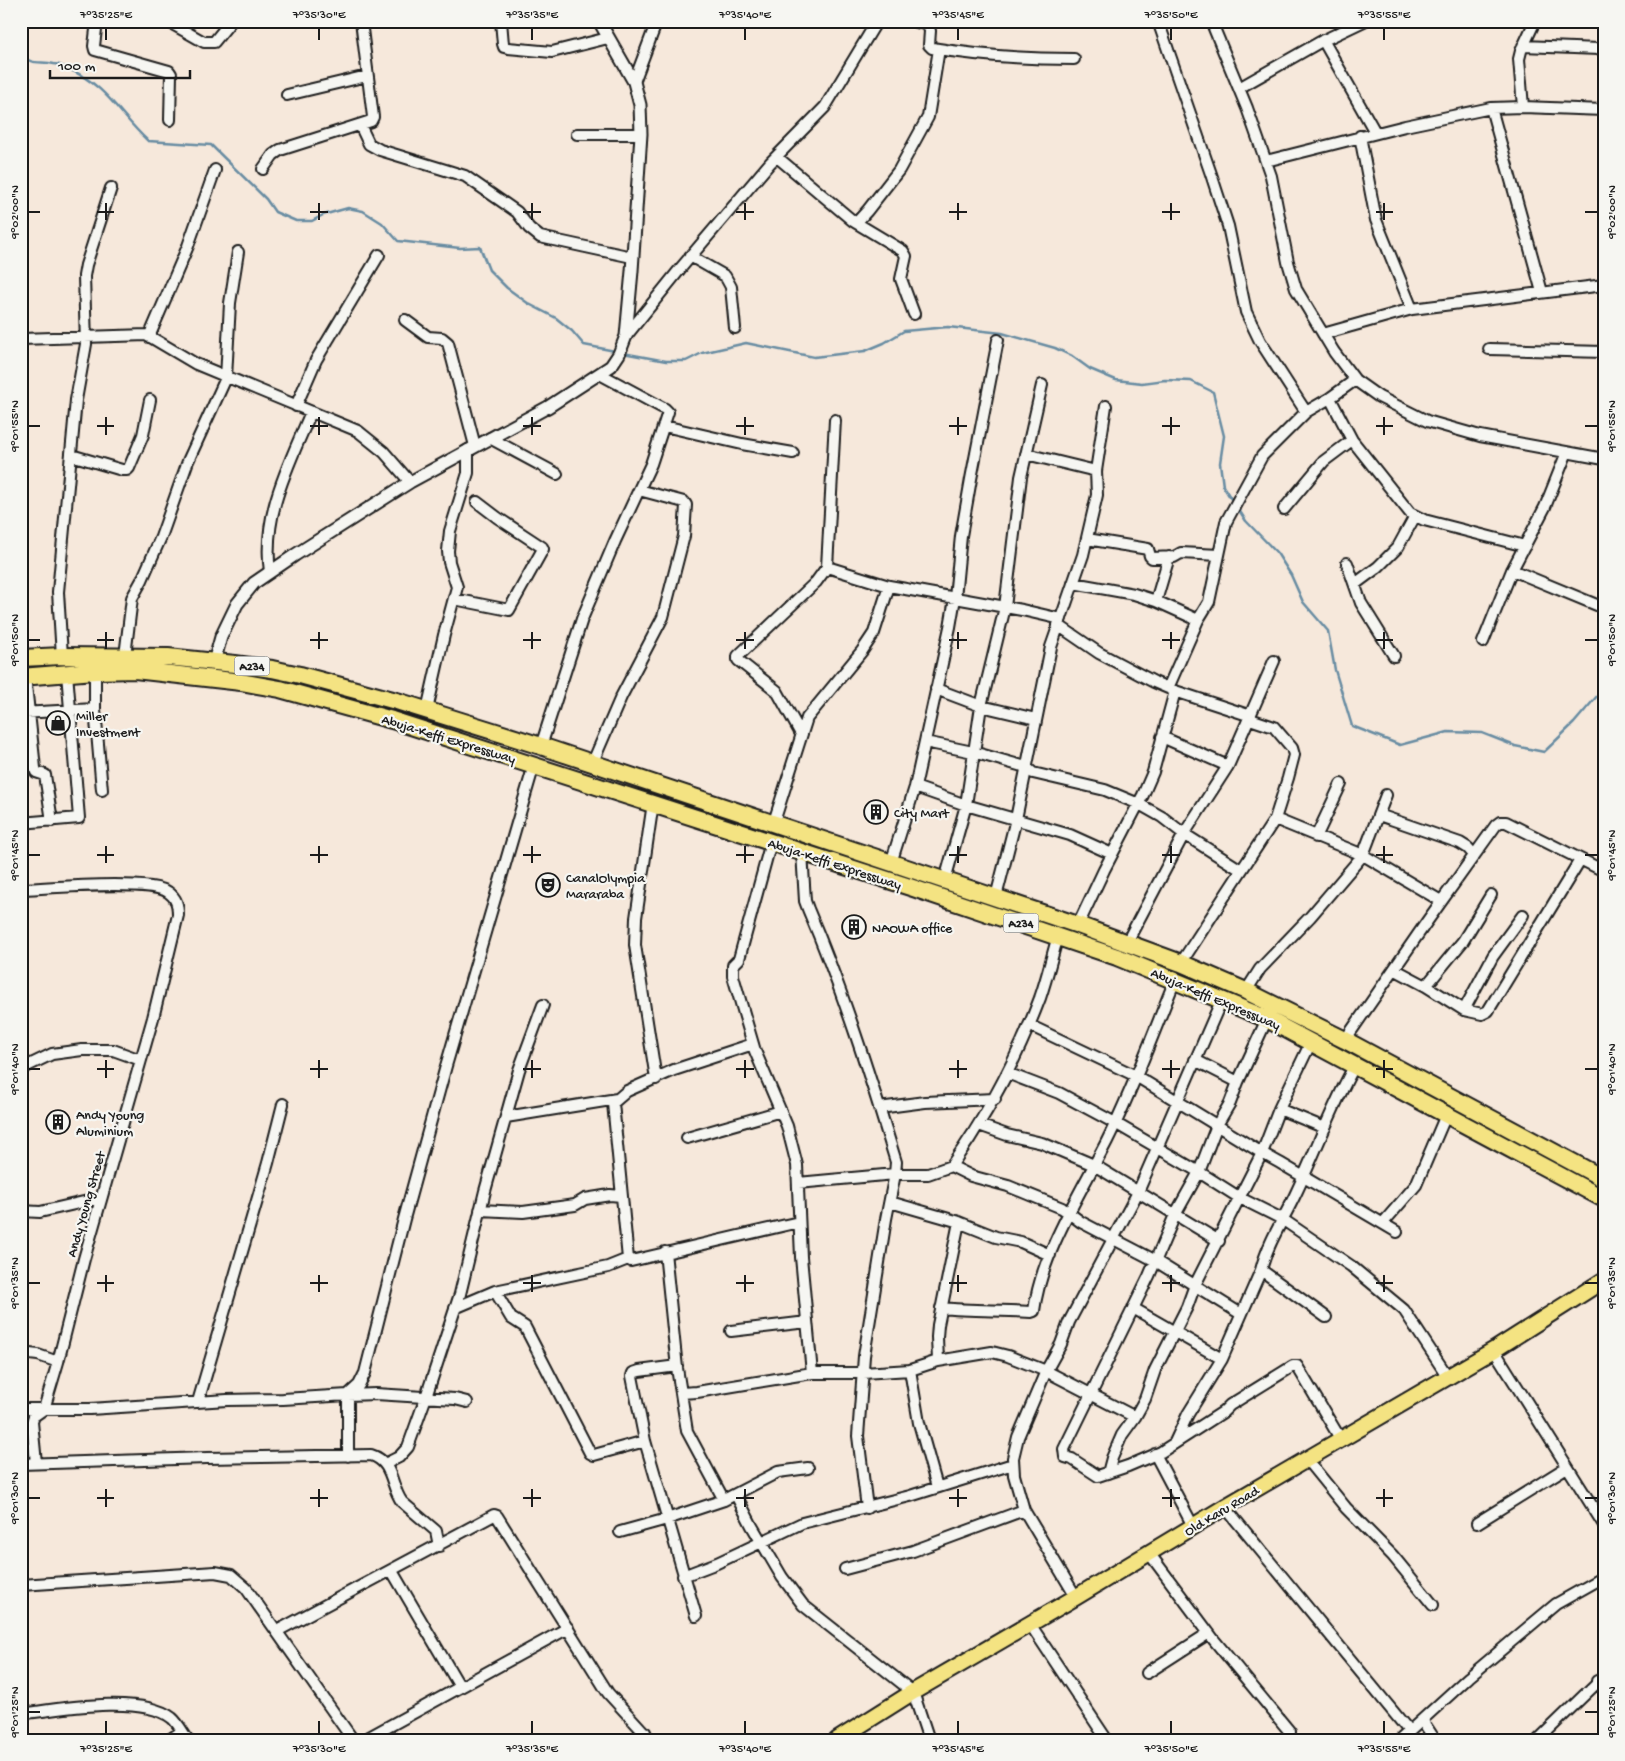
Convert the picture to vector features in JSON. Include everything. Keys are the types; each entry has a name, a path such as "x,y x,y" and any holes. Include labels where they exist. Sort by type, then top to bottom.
{"highway":[{"name":"Abuja-Keffi Expressway","path":"21,658 62,656 168,657 300,675 427,710 541,746 773,825 996,897 1127,942 1181,963 1246,991 1346,1040 1604,1179"},
{"path":"44,657 42,661 44,675"},
{"name":"Abuja-Keffi Expressway","path":"23,676 95,670 164,672 280,689 392,720 534,765 1058,936 1117,956 1267,1018 1446,1116 1604,1199"}],"main road":[{"name":"Old Karu Road","path":"837,1740 913,1692 1494,1350 1604,1280"}],"street":[{"path":"98,21 95,50 169,71 171,74 170,120"},
{"path":"167,21 204,42 210,43 214,42 231,21"},
{"path":"263,169 273,155 280,150 371,121 373,117 361,21"},
{"path":"501,21 503,44 504,47 508,48 552,52 608,38"},
{"path":"214,662 221,636 237,604 254,583 410,482 548,407 611,366 619,354 626,336 641,134 640,105 634,82 598,21"},
{"path":"634,82 657,21"},
{"path":"626,336 690,256 777,156 825,107 877,21"},
{"path":"913,21 928,25 930,31 929,45 932,48 974,55 1031,59 1074,59"},
{"path":"1158,21 1228,226 1246,312 1260,342 1306,412"},
{"path":"1211,21 1239,88 1271,176 1288,262 1296,288 1334,352 1355,380 1379,397 1426,421 1480,436 1604,459"},
{"path":"1239,88 1323,40 1364,21"},
{"path":"1523,106 1519,59 1535,21"},
{"path":"1323,40 1375,132"},
{"path":"1523,46 1604,51"},
{"path":"857,222 898,170 928,117 939,49"},
{"path":"287,95 367,76"},
{"path":"1266,161 1375,132 1491,108 1523,106 1604,110"},
{"path":"1491,108 1542,292"},
{"path":"360,125 369,144 380,150 465,176 517,212 529,228 540,237 632,257"},
{"path":"577,134 641,134"},
{"path":"1360,136 1376,220 1412,309"},
{"path":"777,156 853,221 902,251 906,256 900,279 914,314"},
{"path":"149,337 188,246 215,170"},
{"path":"62,656 58,592 76,400 86,336 84,276 111,188"},
{"path":"125,656 132,598 142,580 160,537 188,461 226,378 230,303 238,252"},
{"path":"296,406 316,360 379,255"},
{"path":"690,256 725,276 731,287 736,328"},
{"path":"1323,334 1412,309 1604,285"},
{"path":"405,320 428,337 442,338 448,343 472,448 468,473 452,526 448,551 449,562 457,588 427,710"},
{"path":"22,342 86,336 140,334 149,337 196,364 226,378 358,431 384,452 410,482"},
{"path":"891,863 915,787 950,627 971,478 998,340"},
{"path":"1489,349 1604,352"},
{"path":"541,746 582,619 651,464 668,412 600,374"},
{"path":"1078,925 1112,854 1139,804 1153,772 1171,690 1198,620 1209,602 1226,522 1262,456 1306,412 1355,380"},
{"path":"945,880 966,805 981,706 1005,607 1021,477 1042,385"},
{"path":"1330,398 1352,440 1410,513 1424,520 1524,546"},
{"path":"71,455 127,470 143,435 150,400"},
{"path":"996,897 1016,819 1051,647 1074,582 1087,539 1097,495 1096,471 1106,406"},
{"path":"270,572 267,551 276,494 311,412"},
{"path":"801,734 777,691 738,660 738,656 816,582 827,567 835,420"},
{"path":"664,426 742,444 794,453"},
{"path":"490,438 557,474"},
{"path":"1284,509 1324,461 1352,440"},
{"path":"1483,642 1512,570 1545,507 1567,452"},
{"path":"1026,454 1096,471"},
{"path":"592,764 621,697 663,617 684,536 686,505 684,502 639,490"},
{"path":"454,599 509,610 543,549 477,502"},
{"path":"1356,584 1378,567 1398,547 1415,516"},
{"path":"1087,539 1148,549 1152,558 1176,557 1181,553 1219,555"},
{"path":"1156,601 1169,557"},
{"path":"1347,563 1356,584 1361,603 1394,656"},
{"path":"827,567 889,586 1005,607 1059,622 1099,653 1171,690 1274,726 1294,753 1275,819 1181,963"},
{"path":"1512,570 1604,608"},
{"path":"1074,582 1134,594 1156,601 1198,620"},
{"path":"773,825 801,734 810,714 874,634 889,586"},
{"path":"1127,942 1184,834 1228,766 1274,661"},
{"path":"95,670 95,709 102,790"},
{"path":"21,823 77,820 79,815 67,673"},
{"path":"23,676 25,713 36,772 46,775 52,821"},
{"path":"936,689 981,706 1036,719"},
{"path":"25,713 95,709"},
{"path":"1162,737 1228,766"},
{"path":"925,742 973,752 1026,767 1033,773 1105,790 1139,804 1162,817 1184,834 1241,870"},
{"path":"348,1456 348,1395 359,1385 365,1373 404,1219 446,1066 534,765"},
{"path":"1316,837 1341,784"},
{"path":"915,787 966,805 1070,835 1112,854"},
{"path":"1246,991 1260,970 1310,917 1363,855 1386,795"},
{"path":"653,803 636,918 635,945 656,1079"},
{"path":"1379,815 1460,843 1474,855"},
{"path":"1275,819 1363,855 1441,901"},
{"path":"1346,1040 1441,901 1500,822 1506,822 1604,871"},
{"path":"771,842 739,959 733,965 733,976 753,1044 787,1126 797,1165 799,1222 812,1373"},
{"path":"802,852 805,901 848,1010 896,1162 864,1356 858,1436 867,1508"},
{"path":"1394,969 1426,986 1464,1010 1482,1014 1488,1011 1580,860"},
{"name":"Andy Young Street","path":"21,889 101,885 159,887 170,892 178,903 178,916 153,1018 84,1259 58,1362 44,1409 34,1416 32,1422 36,1463"},
{"path":"1426,986 1463,941 1491,895"},
{"path":"1464,1010 1493,956 1523,915"},
{"path":"798,1183 895,1174 928,1174 950,1166 979,1125 1008,1073 1040,997 1058,936"},
{"path":"941,1308 1034,1311 1042,1272 1069,1213 1115,1123 1175,980"},
{"path":"1076,1597 1024,1510 1014,1475 1018,1437 1046,1371 1062,1344 1070,1322 1138,1192 1222,999"},
{"path":"386,1464 399,1457 408,1448 426,1397 456,1308 480,1210 519,1070 543,1005"},
{"path":"1267,1018 1230,1103 1217,1125 1199,1172 1175,1215 1154,1260 1149,1276 1064,1450 1064,1457 1072,1459 1098,1476 1128,1466 1161,1452 1223,1412 1230,1404 1293,1366 1298,1366 1341,1440"},
{"path":"1028,1025 1136,1076 1262,1154 1280,1162 1397,1232"},
{"path":"1108,1473 1122,1435 1145,1399 1155,1370 1188,1308 1195,1285 1262,1154 1279,1109 1311,1042"},
{"path":"628,1260 613,1108 617,1099 627,1091 674,1070 753,1044"},
{"path":"21,1069 52,1054 82,1050 113,1050 141,1060"},
{"path":"1195,1060 1238,1082"},
{"path":"1175,1442 1188,1414 1222,1359 1261,1270 1264,1257 1303,1177 1338,1094 1355,1065"},
{"path":"1008,1073 1059,1093 1115,1123 1240,1198 1282,1219 1351,1266 1404,1310 1448,1377"},
{"path":"506,1116 617,1099"},
{"path":"879,1108 925,1102 995,1099"},
{"path":"198,1402 268,1163 283,1104"},
{"path":"1279,1109 1325,1128"},
{"path":"687,1138 781,1111"},
{"path":"1383,1223 1416,1185 1446,1116"},
{"path":"979,1125 1007,1135 1042,1143 1094,1166 1219,1241"},
{"path":"950,1166 970,1176 1008,1186 1062,1208 1081,1222 1154,1260 1241,1314"},
{"path":"480,1210 523,1212 575,1204 585,1199 610,1195 622,1196"},
{"path":"21,1211 40,1212 101,1198"},
{"path":"890,1202 959,1222 996,1237 1021,1242 1050,1255"},
{"path":"456,1308 495,1290 608,1267 628,1260 799,1222"},
{"path":"938,1361 937,1337 941,1308 959,1222"},
{"path":"666,1252 677,1366 687,1431 724,1500"},
{"path":"1261,1270 1326,1317"},
{"path":"495,1290 511,1318 525,1327 590,1453 594,1455 645,1441"},
{"path":"1133,1308 1222,1359"},
{"path":"731,1331 807,1322"},
{"path":"1494,1350 1604,1525"},
{"path":"681,1393 812,1373 863,1373 910,1370 938,1361 992,1352 1008,1356 1046,1371 1135,1417"},
{"path":"21,1353 38,1355 58,1362"},
{"path":"677,1366 633,1373 636,1400 645,1441 696,1616"},
{"path":"910,1370 919,1423 937,1487"},
{"path":"21,1409 90,1409 376,1394 467,1402"},
{"path":"1155,1454 1194,1526"},
{"path":"21,1464 371,1455 379,1458 386,1464 396,1487 398,1497 436,1531 439,1546"},
{"path":"1307,1460 1346,1508 1393,1556 1433,1605"},
{"path":"683,1576 717,1563 810,1520 867,1508 1014,1464"},
{"path":"1477,1523 1567,1467"},
{"path":"620,1532 724,1500 778,1472 808,1468"},
{"path":"736,1495 782,1577 803,1605 913,1692 929,1740"},
{"path":"1225,1507 1409,1732"},
{"path":"845,1569 913,1551 1024,1510"},
{"path":"277,1632 439,1546 491,1516 497,1516 608,1692 648,1736 632,1740"},
{"path":"1149,1553 1209,1633 1290,1732"},
{"path":"392,1571 460,1687"},
{"path":"21,1585 214,1572 231,1575 246,1588 353,1740"},
{"path":"1400,1740 1469,1677 1556,1604 1604,1577"},
{"path":"1030,1624 1107,1740"},
{"path":"364,1740 568,1628"},
{"path":"1147,1673 1209,1633"},
{"path":"1538,1740 1602,1682"},
{"path":"21,1714 130,1704 153,1708 173,1719 185,1736 169,1740"},
{"path":"1422,1720 1435,1740"}],"waterway":[{"path":"21,56 33,62 60,65 82,76 103,92 148,141 211,145 266,199 275,212 296,221 312,221 323,215 348,208 363,211 382,223 398,241 460,248 480,247 489,270 507,288 529,304 556,318 572,331 584,345 615,351"},
{"path":"623,353 666,361 686,361 702,353 746,343 814,357 865,351 884,343 904,331 948,327 1002,333 1055,348 1072,356 1090,369 1116,380 1142,383 1165,380 1191,381 1213,392 1224,436 1220,463 1223,486 1233,502"},
{"path":"1237,507 1246,521 1277,553 1291,575 1303,602 1328,631 1335,670 1352,726 1400,745 1448,732 1482,733 1515,746 1544,752 1574,723 1604,688"}],"place":[{"name":"Miller Investment","path":"58,723"},
{"name":"City Mart","path":"876,812"},
{"name":"CanalOlympia Mararaba","path":"548,885"},
{"name":"NAOWA office","path":"854,927"},
{"name":"Andy Young Aluminium","path":"58,1122"}]}
